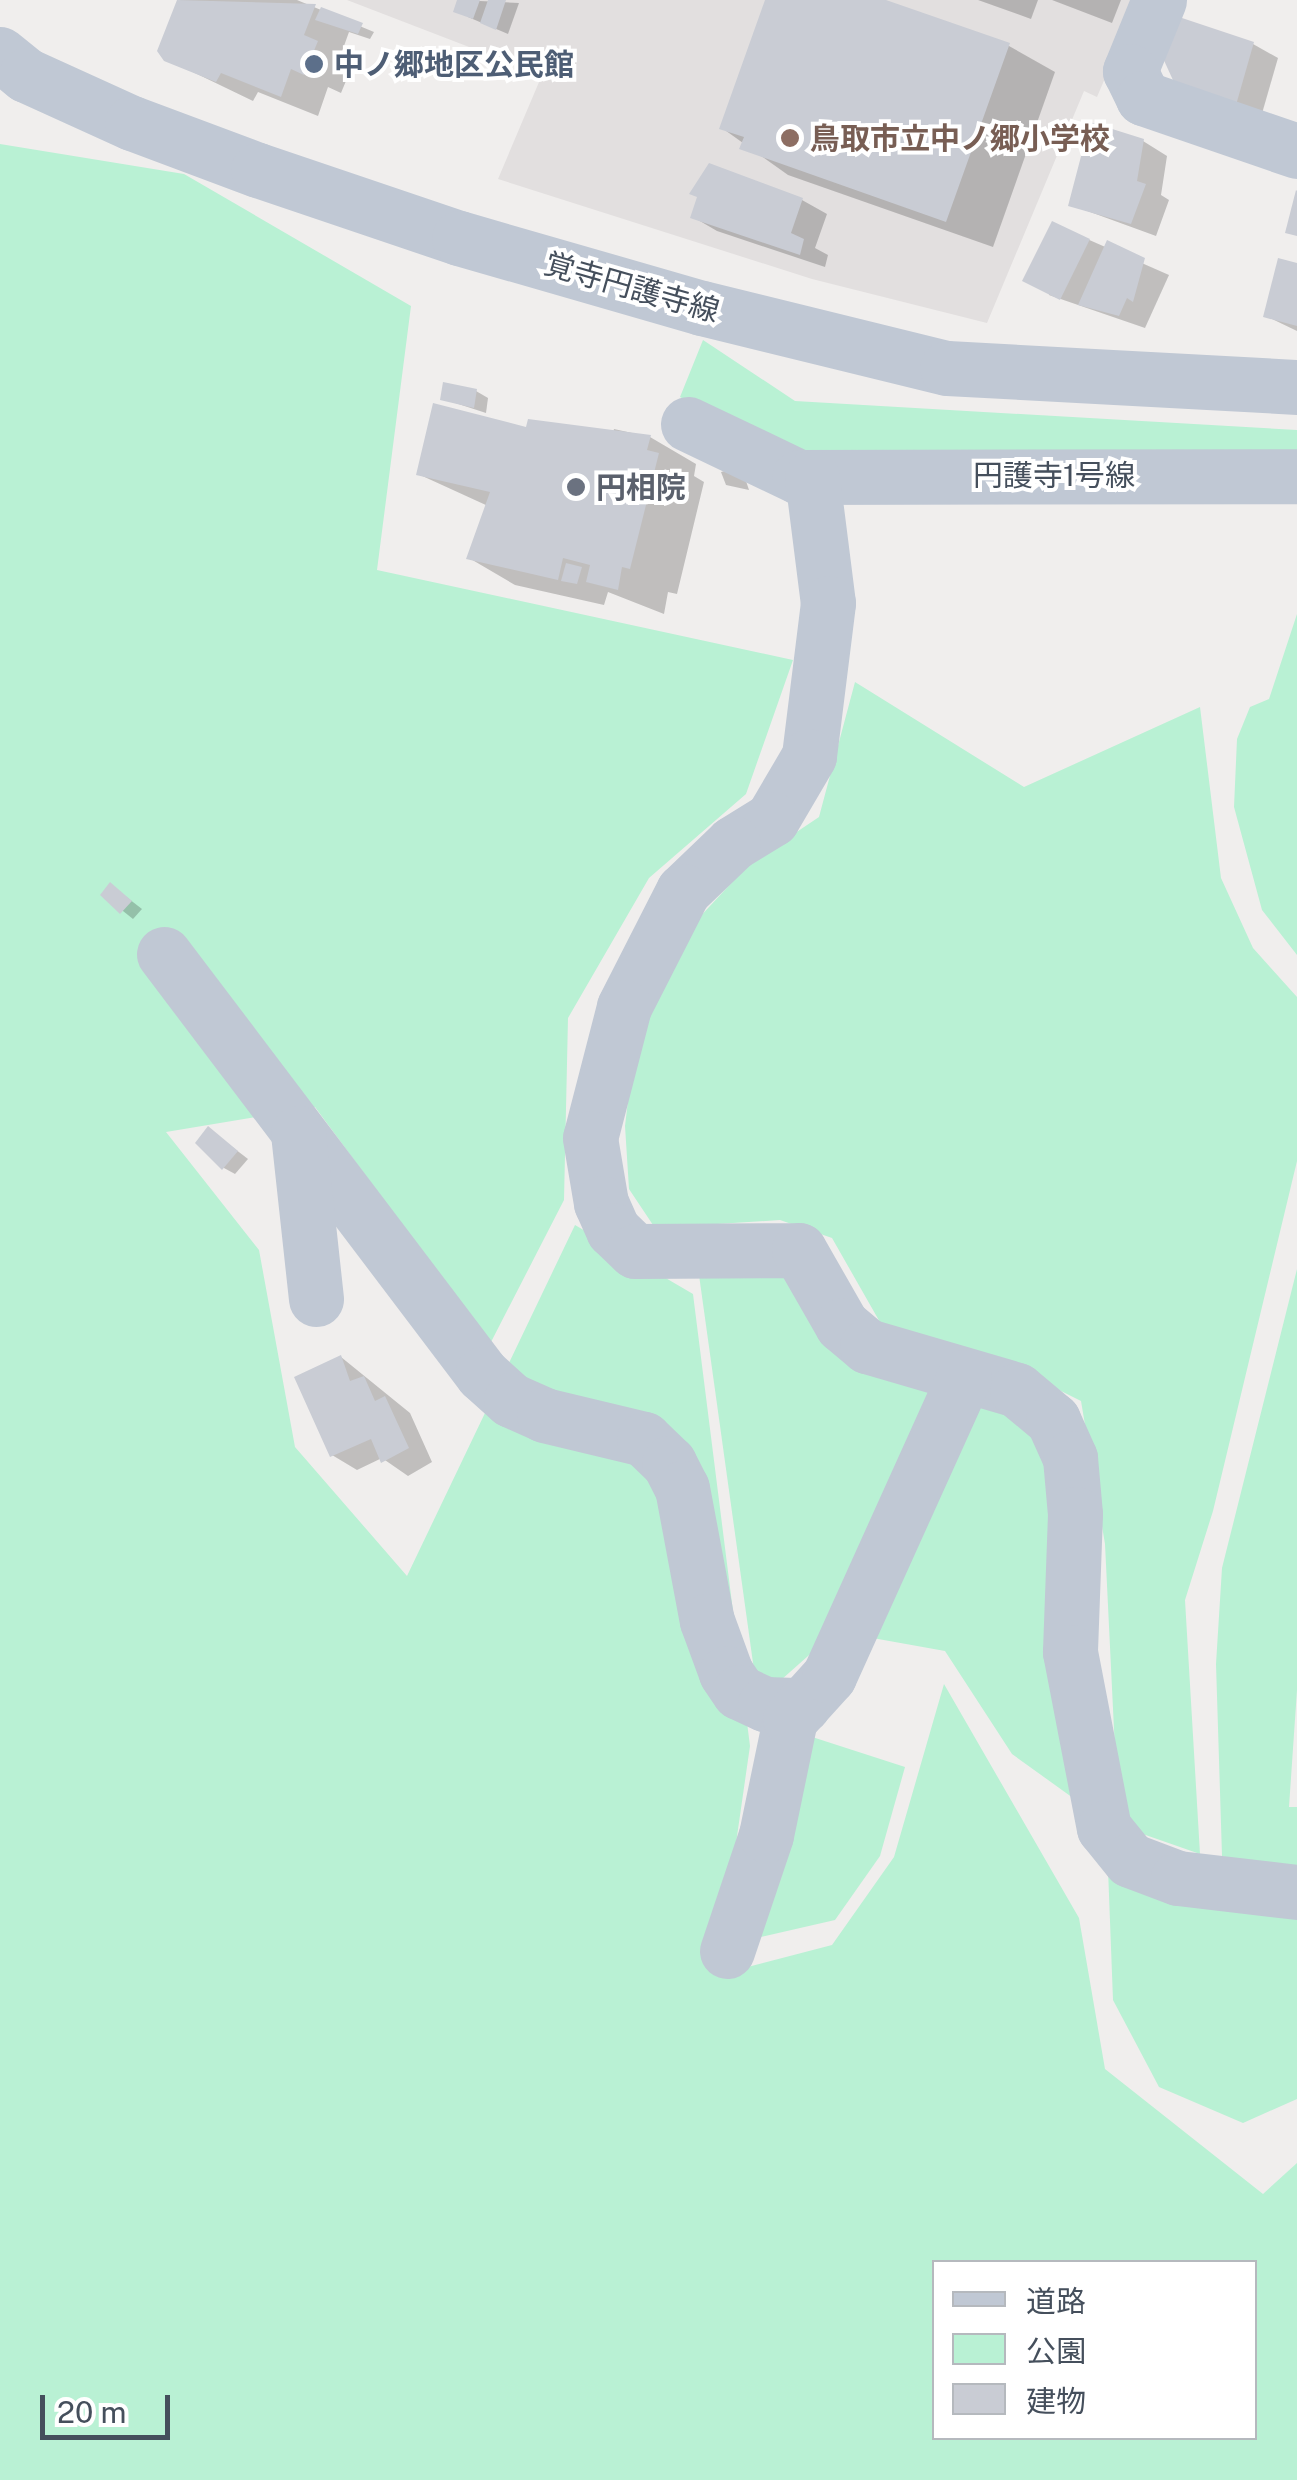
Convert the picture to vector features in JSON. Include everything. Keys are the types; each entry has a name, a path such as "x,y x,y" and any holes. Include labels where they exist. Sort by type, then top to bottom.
{"street":[{"path":"1159,0 1130,71 1143,98 1297,150"},
{"name":"覚寺円護寺線","path":"0,54 26,74 132,123 258,170 459,238 702,308 948,368 1297,388"},
{"name":"円護寺1号線","path":"688,424 799,477 1297,476"},
{"path":"812,476 828,603 808,756 772,818 733,843 682,891 656,940 604,1068 590,1138 598,1186 613,1230 635,1250 799,1250 842,1325 867,1346 1017,1390 1053,1420 1070,1458 1070,1652 1104,1828 1130,1860 1178,1878 1297,1892"},
{"path":"164,954 482,1374 510,1400 544,1415 644,1439 669,1463 682,1488 708,1620 726,1673 739,1692 764,1704 803,1705"},
{"path":"298,1128 316,1299"},
{"path":"727,1950 766,1835 790,1719 829,1676 964,1377"}],"shaded area":[{"name":"鳥取市立中ノ郷小学校","path":"347,0 1138,0 1097,97 1084,91 987,323 812,279 498,179 542,75"}],"green space":[{"path":"0,144 184,174 411,306 377,570 793,660 746,794 649,878 568,1018 564,1200 490,1344 315,1107 166,1132 259,1250 295,1447 407,1576 575,1225 693,1294 750,1746 717,1975 832,1945 894,1857 944,1684 1079,1918 1105,2069 1263,2194 1297,2163 1297,2480 0,2480"},
{"path":"703,340 795,401 1297,430 1297,458 779,450 680,397"},
{"path":"1297,614 1297,955 1262,910 1234,807 1237,739 1250,707 1269,699"},
{"path":"855,682 1024,787 1200,707 1221,878 1253,948 1297,997 1297,1161 1213,1511 1185,1600 1200,1854 1137,1832 1117,1791 1105,1544 1081,1401 997,1359 881,1324 832,1238 780,1220 655,1228 629,1189 625,1126 635,1042 670,949 749,864 819,817"},
{"path":"795,1266 935,1390 817,1648 772,1688 754,1670 699,1275"},
{"path":"1297,1269 1297,1690 1289,1807 1297,1807 1297,1877 1222,1856 1216,1664 1222,1568"},
{"path":"966,1402 1016,1416 1057,1465 1080,1803 1012,1754 945,1651 867,1637"},
{"path":"806,1735 905,1767 880,1856 835,1920 743,1941"},
{"path":"1108,1869 1297,1901 1297,2099 1243,2123 1159,2087 1113,2000"}],"building":[{"path":"177,0 316,4 304,35 318,41 304,75 291,69 281,97 221,73 216,82 164,61 157,51"},
{"path":"457,0 480,0 473,19 453,12"},
{"path":"488,0 506,0 496,30 480,23"},
{"path":"765,0 886,0 1010,43 946,222 739,149 744,137 719,129"},
{"path":"321,7 363,23 358,34 315,20"},
{"path":"1179,17 1254,42 1236,105 1177,89 1162,56"},
{"path":"1090,122 1144,139 1137,181 1146,184 1131,224 1068,206"},
{"path":"709,163 803,198 791,233 804,239 800,255 690,218 697,197 689,194"},
{"path":"1297,191 1297,236 1285,233"},
{"path":"1052,221 1090,239 1060,300 1022,281"},
{"path":"1107,240 1145,258 1133,302 1127,298 1119,316 1078,305"},
{"path":"1278,258 1297,263 1297,326 1263,317"},
{"path":"443,382 477,389 474,408 440,400"},
{"path":"433,403 526,427 528,419 651,435 647,450 659,453 630,569 622,567 618,590 586,582 590,565 563,558 558,580 466,559 490,492 416,475"},
{"path":"566,563 582,567 577,584 561,581"},
{"path":"110,882 132,901 120,914 100,895"},
{"path":"208,1126 238,1151 222,1170 195,1143"},
{"path":"341,1355 350,1381 364,1376 375,1401 385,1396 409,1448 381,1463 371,1439 330,1457 294,1377"}],"place":[{"name":"中ノ郷地区公民館","path":"314,64"},
{"name":"鳥取市立中ノ郷小学校","path":"790,138"},
{"name":"円相院","path":"576,487"}]}
